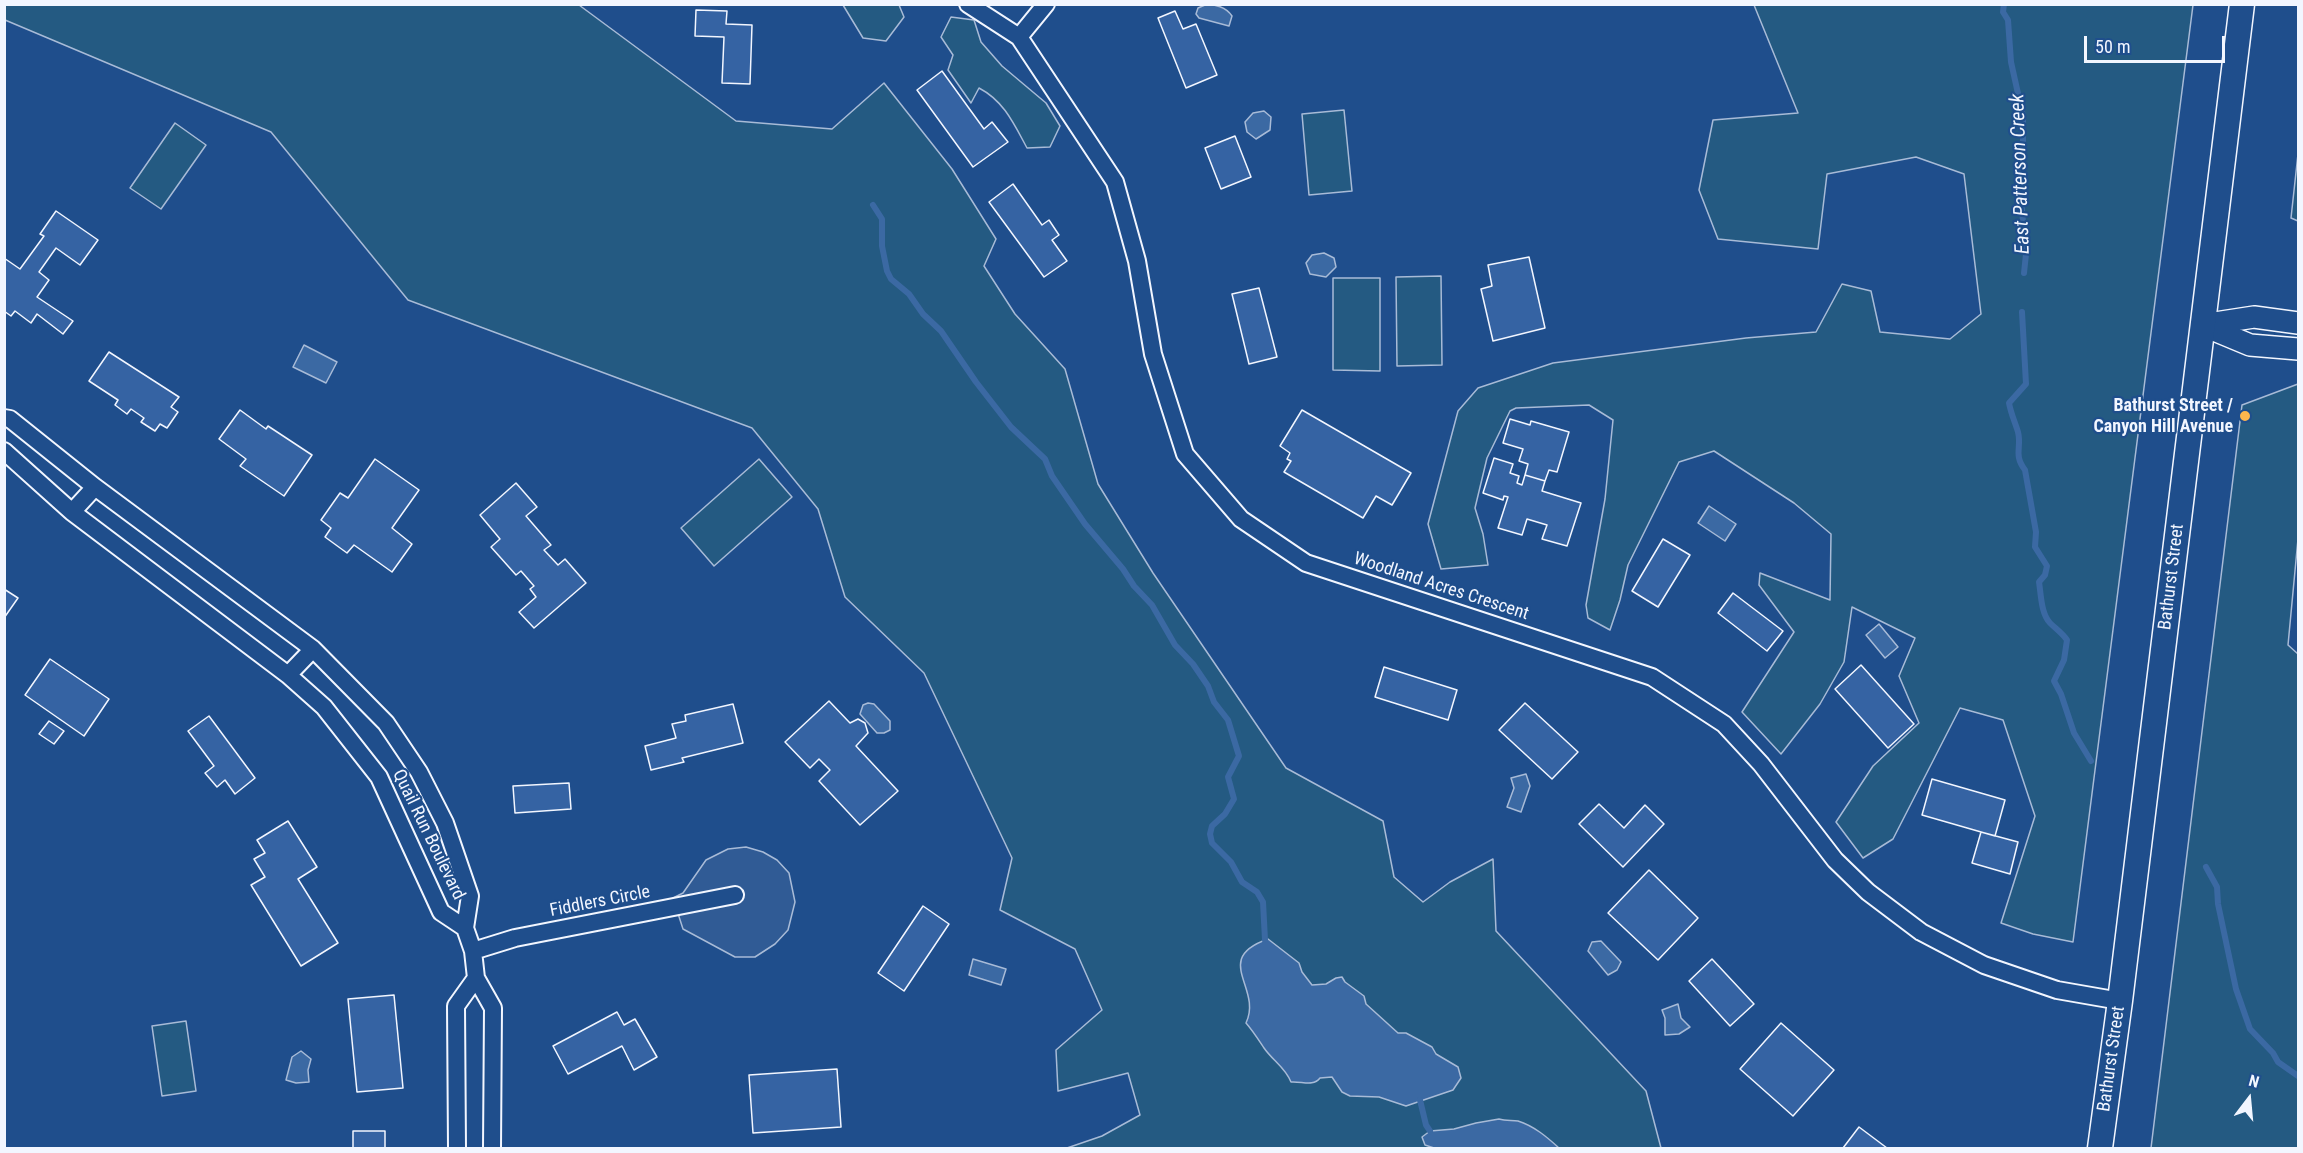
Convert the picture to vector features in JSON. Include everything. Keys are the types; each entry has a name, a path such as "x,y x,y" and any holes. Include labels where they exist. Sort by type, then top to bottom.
{"main road":[{"name":"Bathurst Street","path":"2100,1149 2242,4"}],"street":[{"name":"Woodland Acres Crescent","path":"968,4 1019,37 1115,182 1137,261 1153,354 1185,454 1241,519 1306,563 1652,677 1724,724 1761,764 1835,860 1868,892 1921,932 1984,965 2057,990 2120,1001"},
{"path":"1019,37 1046,4"},
{"path":"2202,325 2254,317 2298,323"},
{"path":"2202,325 2250,345 2298,349"},
{"name":"Quail Run Boulevard","path":"4,418 10,418 95,487 313,649 386,723 418,772 445,823 470,896 465,928 472,951 476,978 493,1008 492,1149"},
{"name":"Quail Run Boulevard","path":"4,451 72,512 288,675 324,707 379,777 441,912 465,928"},
{"path":"72,512 95,487"},
{"path":"288,675 313,649"},
{"name":"Fiddlers Circle","path":"472,951 515,938 735,895"},
{"path":"456,1149 456,1006 476,978"}],"shaded area":[{"path":"4,5 579,5 736,121 832,129 884,83 952,169 996,239 984,266 1015,314 1065,369 1098,484 1153,573 1286,768 1383,821 1394,877 1423,902 1450,882 1493,859 1496,931 1646,1091 1661,1148 1067,1148 1102,1136 1140,1115 1128,1073 1058,1091 1056,1050 1102,1010 1075,949 1000,910 1012,858 924,673 845,597 818,509 752,428 408,300 271,132 5,20"},
{"path":"843,5 899,5 904,17 886,41 863,38"},
{"path":"1205,5 1227,10 1232,16 1229,26 1199,18 1196,14 1198,8"},
{"path":"1754,5 2193,5 2073,942 2033,934 2001,923 2035,816 2003,720 1960,708 1893,839 1863,858 1836,822 1873,766 1919,723 1899,676 1915,638 1852,607 1844,662 1820,704 1781,754 1742,712 1794,632 1759,585 1760,573 1830,600 1831,534 1794,503 1714,451 1679,462 1628,565 1610,630 1588,618 1586,605 1605,499 1613,420 1589,405 1516,408 1510,411 1487,458 1475,508 1483,534 1488,565 1441,569 1428,524 1458,411 1478,388 1553,363 1746,338 1816,332 1842,284 1871,291 1880,332 1950,339 1981,314 1964,174 1916,157 1827,174 1818,249 1718,239 1699,190 1713,120 1798,113"},
{"path":"951,17 974,20 981,42 1002,66 1046,103 1060,126 1050,147 1027,148 1002,106 988,93 979,88 971,103 948,70 953,55 941,37"},
{"path":"1344,110 1352,191 1309,195 1302,114"},
{"path":"1264,111 1271,117 1270,130 1256,139 1247,132 1245,122 1253,113"},
{"path":"175,123 206,145 161,209 130,188"},
{"path":"2298,154 2298,221 2291,218"},
{"path":"1324,253 1334,258 1336,267 1326,277 1310,274 1306,263 1312,255"},
{"path":"1441,276 1442,365 1397,366 1396,277"},
{"path":"1333,278 1380,278 1380,371 1333,370"},
{"path":"304,345 337,362 326,383 293,367"},
{"path":"2298,384 2298,539 2288,645 2298,654 2298,1148 2151,1148 2242,405"},
{"path":"759,459 792,497 714,566 681,528"},
{"path":"1709,506 1736,524 1725,541 1698,523"},
{"path":"1879,624 1898,647 1885,658 1866,635"},
{"path":"874,704 890,721 890,730 877,733 860,714 863,705"},
{"path":"1526,774 1530,786 1521,812 1507,807 1514,788 1511,778"},
{"path":"746,847 763,852 777,860 789,873 795,902 788,930 775,944 755,957 735,957 683,929 673,898 683,893 706,860 728,849"},
{"path":"1268,939 1299,963 1302,972 1312,985 1326,984 1342,977 1345,982 1364,996 1366,1004 1398,1033 1406,1033 1432,1047 1436,1054 1458,1067 1461,1078 1453,1090 1406,1106 1379,1097 1350,1096 1342,1092 1332,1077 1320,1078 1311,1083 1291,1082 1286,1072 1267,1053 1246,1023 1249,998 1240,965 1243,956 1251,947"},
{"path":"1601,941 1621,962 1617,970 1608,975 1588,951 1592,942"},
{"path":"973,959 1006,969 1001,985 969,975"},
{"path":"1678,1004 1681,1018 1690,1027 1679,1034 1665,1035 1665,1018 1662,1010"},
{"path":"186,1021 196,1091 162,1096 152,1026"},
{"path":"301,1051 311,1059 308,1070 309,1082 296,1083 286,1080 292,1057"},
{"path":"1499,1119 1518,1121 1529,1126 1559,1148 1434,1148 1425,1145 1422,1137 1430,1131 1454,1129"}],"building":[{"path":"696,10 727,11 726,24 752,25 750,84 722,83 724,37 695,36"},
{"path":"1175,11 1183,29 1196,24 1217,75 1186,88 1158,18"},
{"path":"942,71 984,129 992,122 1008,142 973,167 917,90"},
{"path":"1235,136 1251,177 1221,189 1205,148"},
{"path":"1013,184 1042,225 1049,220 1059,235 1052,240 1067,261 1044,277 989,202"},
{"path":"56,211 98,240 80,265 56,248 39,272 49,280 37,297 73,321 63,334 37,314 31,323 15,311 11,316 4,311 4,258 20,269 44,236 40,234"},
{"path":"1529,257 1545,328 1493,341 1481,289 1492,286 1488,265"},
{"path":"1259,288 1277,357 1249,364 1232,294"},
{"path":"109,352 179,397 171,407 178,412 167,428 160,424 155,431 141,422 144,418 131,409 127,414 115,405 118,400 89,381"},
{"path":"240,410 266,429 268,426 312,455 284,496 240,466 246,459 219,439"},
{"path":"1302,410 1411,473 1392,505 1376,496 1363,518 1284,472 1291,461 1287,459 1290,453 1280,446"},
{"path":"1510,419 1530,425 1531,421 1569,432 1557,472 1549,470 1545,481 1525,475 1528,464 1519,461 1523,449 1503,443"},
{"path":"1494,458 1513,464 1510,473 1519,476 1517,483 1522,485 1525,475 1545,481 1542,491 1581,503 1567,546 1542,539 1547,525 1527,519 1522,535 1498,528 1508,497 1504,496 1503,500 1483,493"},
{"path":"375,459 419,490 392,528 412,544 392,572 354,545 347,553 325,537 331,528 321,520 340,493 348,498"},
{"path":"516,483 537,507 526,516 551,545 544,550 558,565 565,559 586,583 534,628 519,612 536,597 530,589 534,586 521,571 516,575 491,547 500,539 480,515"},
{"path":"1663,539 1690,555 1658,607 1632,591"},
{"path":"4,589 18,598 4,618"},
{"path":"1733,593 1783,631 1767,651 1718,613"},
{"path":"50,659 109,699 84,736 25,695"},
{"path":"1861,665 1914,724 1888,748 1835,689"},
{"path":"1384,667 1457,690 1448,720 1375,697"},
{"path":"829,701 850,723 858,719 865,723 868,733 856,746 898,791 860,825 819,781 830,770 819,759 810,768 785,742"},
{"path":"1525,703 1578,752 1552,779 1499,730"},
{"path":"733,704 743,743 682,758 684,762 651,770 645,746 676,738 672,724 686,721 685,715"},
{"path":"209,716 255,778 235,794 225,780 217,787 205,773 214,766 188,731"},
{"path":"49,721 64,731 54,744 39,734"},
{"path":"1932,779 2005,800 1995,836 1922,815"},
{"path":"569,783 571,809 515,813 513,786"},
{"path":"1599,804 1624,828 1645,805 1664,824 1623,867 1579,824"},
{"path":"288,821 317,867 298,879 338,943 301,966 251,885 265,877 254,859 265,853 257,840"},
{"path":"1981,832 2018,842 2010,874 1972,863"},
{"path":"1649,870 1698,918 1658,960 1608,913"},
{"path":"923,906 949,924 904,991 878,973"},
{"path":"1712,959 1754,1004 1730,1026 1689,981"},
{"path":"394,995 403,1088 357,1092 348,999"},
{"path":"617,1012 624,1025 635,1019 657,1057 634,1070 622,1046 568,1074 553,1046"},
{"path":"1781,1023 1834,1070 1793,1116 1740,1069"},
{"path":"837,1069 841,1127 753,1133 749,1075"},
{"path":"1859,1127 1887,1148 1843,1148"},
{"path":"353,1131 385,1131 385,1148 353,1148"}],"waterway":[{"name":"East Patterson Creek","path":"2004,4 2003,12 2008,20 2011,62 2023,116 2019,178 2026,254 2024,273"},
{"path":"873,205 882,219 882,246 891,279 909,294 923,314 941,331 1011,427 1045,459 1052,476 1085,524 1152,605 1175,645 1193,664 1208,686 1214,702 1228,720 1239,756 1228,777 1234,799 1225,814 1212,826 1210,834 1212,843 1231,862 1242,882 1257,892 1263,902 1265,940"},
{"name":"East Patterson Creek","path":"2022,312 2026,384 2009,403 2018,432 2019,460 2025,470 2036,532 2035,547 2047,566 2045,575 2039,582 2043,609 2050,623 2067,640 2064,660 2054,681 2061,694 2074,733 2091,761"},
{"name":"East Patterson Creek","path":"2206,867 2217,887 2218,904 2236,989 2250,1029 2273,1053 2278,1062 2298,1076"},
{"path":"1420,1100 1426,1125 1430,1131"}],"place":[{"name":"Bathurst Street / Canyon Hill Avenue","path":"2245,416"}]}
